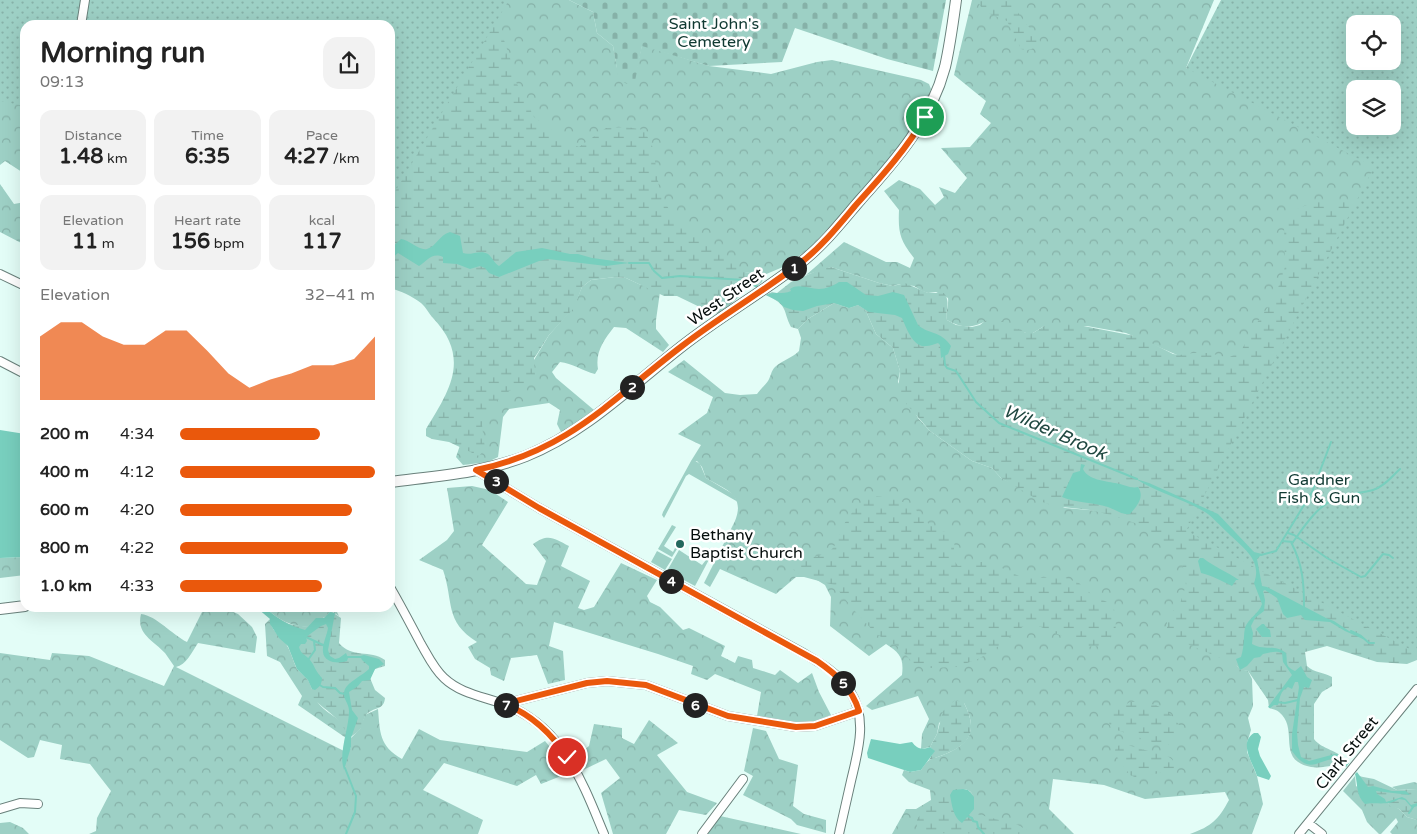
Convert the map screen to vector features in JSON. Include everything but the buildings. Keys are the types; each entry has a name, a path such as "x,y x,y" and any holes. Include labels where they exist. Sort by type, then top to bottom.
{"main road":[{"name":"West Street","path":"395,481 449,475 497,466 526,456 575,431 683,345 803,260 827,238 896,160 918,130 932,102 943,72 950,42 956,0"},
{"path":"0,608 20,606"}],"street":[{"path":"82,20 84,0"},
{"path":"0,274 20,284"},
{"path":"0,360 20,371"},
{"path":"476,470 539,508 817,661 836,675 853,697 859,711 861,728 860,742 839,834"},
{"path":"395,596 430,660 441,676 454,686 468,693 504,704 519,711 537,723 558,744 580,779 604,834"},
{"path":"504,704 587,683 607,681 646,685 728,716 796,727 815,726 859,711"},
{"name":"Clark Street","path":"1302,833 1308,822 1417,689"},
{"path":"702,834 743,779"},
{"path":"0,810 20,803 38,804"},
{"path":"1308,822 1322,834"}],"green space":[{"path":"0,0 20,20 20,171 5,161 0,165"},
{"path":"0,0 509,0 395,192 395,20 20,20 20,105 0,101"},
{"path":"95,0 569,0 593,12 597,33 613,46 617,68 636,72 642,45 709,66 771,74 832,60 921,80 929,84 931,89 929,98 914,126 886,163 844,211 810,248 783,267 764,275 704,266 584,160 395,28 395,20 134,20"},
{"name":"Saint John's Cemetery","path":"569,0 946,0 933,71 887,59 795,28 782,62 709,66 642,46 634,86 619,81 613,46 597,33 593,12"},
{"path":"972,0 1214,0 1186,68 1346,123 1346,135 1401,135 1401,125 1417,123 1268,394 1126,333 1087,326 1044,326 1033,333 1026,333 987,320 977,325 962,326 947,320 948,298 936,292 928,293 914,286 900,284 893,286 879,283 831,267 806,275 844,242 886,262 897,262 910,268 914,258 901,236 899,210 884,191 899,180 920,189 935,205 944,197 939,187 955,193 967,178 941,148 970,147 991,123 980,114 986,101 954,75"},
{"path":"978,0 1010,0 1024,22 1039,37 1040,42 1032,49 1021,49 1007,21 985,11"},
{"name":"Gardner Fish & Gun","path":"1221,0 1417,0 1417,653 1186,531 1374,167 1186,68"},
{"path":"498,9 515,80 534,117 569,143 579,147 606,128 627,127 644,130 653,148 659,187 674,219 745,272 764,275 762,282 756,287 746,283 739,297 719,314 708,311 677,296 664,296 626,278 615,277 591,280 582,287 574,308 549,335 534,358 535,377 525,385 512,389 494,403 482,425 485,449 479,456 449,442 426,436 426,429 449,387 453,374 454,360 445,333 423,305 418,300 395,290 395,20 252,20"},
{"path":"0,184 14,204 20,203 20,242 0,232"},
{"path":"1320,200 1356,202 1417,238 1417,660 1407,664 1377,662 1327,646 1305,652 1307,666 1332,677 1332,686 1322,692 1314,704 1314,739 1317,743 1345,758 1349,763 1346,767 1311,767 1300,763 1294,758 1291,751 1285,719 1278,711 1269,708 1268,700 1248,671 1240,670 1230,662 1180,641 1167,629 1167,617 1180,604 1186,585 1182,561 1156,535 1141,525 1111,515 1090,510 1053,506 1040,501 1001,478 992,468 972,461 930,431 898,392 900,371 893,348 876,334 865,309 858,305 849,308 834,303 808,319 798,329 791,327 782,305 766,295 772,292 777,293 791,282 821,269 831,267 879,283 893,286 905,283 928,293 944,293 947,303 947,320 956,325 972,327 980,325 986,320 999,320 1026,333 1033,333 1044,326 1063,322 1140,337 1173,354 1210,353 1228,358 1241,351 1254,327 1275,297 1285,267 1284,226 1288,216 1291,211"},
{"path":"615,277 626,278 641,285 661,285 656,329 669,345 663,352 626,328 614,327 601,346 597,363 598,369 595,374 560,362 552,372 556,378 594,410 561,432 557,424 560,410 549,403 509,409 503,417 498,457 488,462 463,465 456,457 470,416 525,375 549,335 573,308 582,287 591,280"},
{"path":"834,303 849,308 858,305 865,309 876,334 893,348 900,371 898,382 918,418 930,431 972,461 992,468 1001,478 1065,508 1101,511 1135,518 1187,555 1237,666 1248,671 1252,679 1253,706 1248,718 1251,730 1247,743 1247,752 1257,776 1263,804 1252,834 1190,834 1214,822 1229,800 1225,792 1145,799 1104,785 1053,779 1049,809 1074,834 892,834 906,809 916,809 931,800 930,790 909,782 902,775 904,770 910,772 921,770 931,759 953,751 966,741 971,728 971,721 964,703 939,723 937,734 930,747 921,749 922,734 929,719 918,696 872,710 866,706 902,675 902,660 900,656 886,644 869,656 830,626 831,597 825,585 812,577 796,577 776,594 720,569 710,587 704,583 735,521 738,504 726,489 706,478 702,467 697,461 691,461 701,445 678,434 707,413 713,397 668,372 684,360 725,393 740,395 757,394 768,381 775,367 799,351 801,338 798,329 808,319","holes":["956,789 966,789 973,795 974,809"]},
{"path":"694,460 700,464 706,478 733,494 738,502 689,474 686,476 664,518 663,512 691,461"},
{"path":"472,486 490,490 508,502 482,545 526,584 537,585 546,561 533,544 547,538 555,539 569,546 561,566 590,581 578,608 584,610 594,607 621,563 657,580 647,596 650,602 660,607 683,630 689,628 725,646 721,656 735,663 738,656 752,660 753,668 775,675 780,670 798,683 812,673 831,715 813,722 797,723 757,716 761,692 715,674 707,680 691,674 693,666 554,622 549,646 563,651 565,680 548,684 537,655 511,658 504,681 491,675 490,668 475,659 468,647 477,642 459,626 455,618 443,570 419,560 447,540 454,531 447,488"},
{"path":"871,496 900,501 914,508 932,527 943,532 950,531 955,538 953,559 958,566 987,561 1019,576 1035,578 1063,577 1079,583 1091,594 1109,603 1114,609 1116,626 1114,634 1104,644 1094,647 1083,645 1034,624 1025,625 992,651 978,659 956,667 927,668 913,663 899,647 876,634 834,585 804,577 790,567 799,560 827,553 832,549 851,514 862,502"},
{"path":"672,525 676,527 664,546 673,552 675,548 677,549 672,557 658,549"},
{"path":"710,548 714,550 695,586 667,571 679,550 702,565 710,555 708,551"},
{"path":"657,551 672,559 665,570 651,562"},
{"path":"20,557 20,576 0,578 0,558"},
{"path":"202,612 233,612 238,614 252,627 257,637 255,653 198,643 186,661 176,667 348,753 351,747 351,738 360,729 365,715 378,709 382,738 389,749 402,759 419,729 440,740 527,752 545,741 571,772 541,784 536,775 517,786 444,763 423,790 483,820 478,834 89,834 96,831 97,818 111,791 90,764 60,759 62,745 40,740 34,757 28,758 0,740 0,653 50,660 52,653 89,656 164,686 174,666 165,653 143,632 140,621 141,614 153,618 187,642"},
{"path":"270,612 333,612 308,627 290,624"},
{"path":"329,612 341,618 339,643 344,648 355,653 373,655 385,660 385,666 375,669 370,678 375,690 385,698 383,705 366,714 361,728 352,736 347,734 336,718 312,697 312,689 308,680 297,669 288,646 279,638 270,621 276,617 289,624 308,627 316,618 324,618"},
{"path":"270,619 274,630 288,647 297,669 308,680 317,702 345,727 346,738 298,705 302,696 280,662 267,656 265,624"},
{"path":"955,700 964,703 971,726 970,734 959,747 929,760 934,751 930,747 937,734 943,711"},
{"path":"1130,702 1152,704 1165,710 1180,726 1179,736 1168,745 1158,744 1111,728 1108,720 1110,714"},
{"path":"649,720 678,743 657,755 687,792 717,803 706,815 679,810 666,834 613,834 601,793 620,778 606,759 583,770 576,756 589,746 594,724 622,728 622,738 634,744"},
{"path":"753,728 766,731 779,759 798,765 793,806 804,814 826,820 826,833 797,825 791,819 743,795 753,776 744,771"},
{"path":"1124,744 1169,757 1177,764 1177,769 1137,778 1130,775 1117,757 1115,750 1117,746"},
{"path":"1355,776 1356,786 1378,802 1388,803 1399,809 1407,817 1417,820 1417,834 1392,834 1390,832 1398,822 1396,818 1379,834 1367,822 1362,810 1343,791"},
{"path":"1358,776 1374,779 1397,790 1417,789 1417,820 1407,817 1399,809 1390,806 1388,803 1365,804 1360,798 1358,791"},
{"path":"1417,783 1417,789 1397,790 1392,787"},
{"path":"956,789 967,790 973,794 975,802 973,813 1018,825 1034,834 923,833 917,828 917,819 929,805 944,794"},
{"path":"720,816 801,834 708,834"},
{"path":"10,822 23,828 29,834 0,834 0,823"}],"shaded area":[{"path":"450,232 460,236 463,253 485,253 499,266 516,252 542,248 629,263 606,266 548,259 499,277 489,273 480,266 470,269 457,264 443,263 443,257 439,256 430,258 419,266 398,253 395,256 395,244 401,239 427,249 433,246 446,233"},
{"path":"839,282 847,282 866,295 878,296 893,292 904,295 918,325 943,337 951,346 948,354 941,358 940,345 938,343 926,346 917,344 902,318 895,315 869,312 858,305 849,308 834,303 803,311 793,310 784,307 778,301 766,295 788,292 796,286 815,289 832,286"},
{"path":"0,430 20,433 20,557 0,558"},
{"path":"1081,464 1085,465 1083,469 1085,473 1093,478 1130,487 1138,487 1141,494 1140,498 1130,514 1102,505 1062,497 1073,473 1080,471"},
{"path":"1136,479 1218,514 1254,552 1262,554 1257,559 1262,586 1363,637 1363,639 1330,622 1305,620 1301,615 1287,618 1283,614 1277,598 1265,590 1263,591 1265,600 1264,611 1255,618 1251,626 1253,633 1252,644 1282,650 1286,653 1289,667 1295,671 1301,666 1307,677 1312,680 1309,688 1304,687 1300,698 1297,732 1301,757 1309,761 1335,754 1341,755 1349,763 1346,767 1335,758 1312,765 1307,764 1292,751 1298,682 1295,682 1292,689 1288,687 1283,691 1278,705 1268,707 1292,675 1283,662 1282,653 1263,654 1260,657 1254,658 1247,666 1240,670 1236,659 1241,657 1245,628 1248,621 1262,604 1254,583 1256,567 1250,555 1205,512"},
{"path":"1200,558 1239,580 1236,580 1232,586 1201,573 1198,561"},
{"path":"262,612 270,612 284,622 305,630 316,618 324,618 330,612 335,613 328,650 330,656 335,659 346,653 347,661 332,662 324,656 323,646 328,628 326,624 306,637 307,641 305,644 301,644 300,650 310,660 322,678 318,688 312,689 308,680 297,669 288,646 279,638 270,624 270,619"},
{"path":"1264,624 1270,630 1271,637 1262,637 1256,629"},
{"path":"364,655 379,659 384,664 375,669 370,680 362,681 349,692 352,710 358,718 351,738 351,747 344,770 342,756 349,711 344,692 349,684 369,669 369,666 360,656"},
{"path":"1254,733 1258,733 1261,737 1258,749 1271,776 1269,780 1257,776 1248,753 1247,742"},
{"path":"871,739 900,744 912,742 922,749 930,747 935,751 921,770 910,772 868,758 867,753"},
{"path":"1357,772 1368,787 1373,786 1392,791 1406,791 1410,795 1376,791 1386,802 1402,797 1411,805 1417,803 1417,806 1412,808 1405,800 1399,799 1387,803 1365,804 1359,794 1355,774"},
{"path":"953,790 968,790 974,797 974,809 962,823 952,807 950,795"}],"waterway":[{"name":"Wilder Brook","path":"629,263 649,263 662,278 680,276 744,280 760,288"},
{"name":"Wilder Brook","path":"944,355 947,368 956,371 976,402 999,423 1137,479"},
{"path":"1261,555 1276,551 1312,492 1331,442"},
{"path":"1282,541 1293,542 1315,513 1332,500 1342,496 1377,489 1400,469"},
{"path":"1288,533 1361,577 1365,576 1383,554 1393,558"},
{"path":"1291,542 1302,574 1304,607"},
{"path":"1351,631 1369,643 1374,643"},
{"path":"304,636 325,646"},
{"path":"308,660 315,650 314,641"},
{"path":"346,657 361,657"},
{"path":"318,684 323,687 335,688 340,693 345,694"},
{"path":"1276,702 1285,703 1298,700"},
{"path":"345,768 356,796 355,812 346,834"},
{"path":"1409,813 1413,807"},
{"path":"967,816 977,822 978,827 984,834"}],"place":[{"name":"Bethany Baptist Church","path":"680,544"}],"route":[{"path":"567,757 543,727 519,711 504,704 587,683 607,681 646,685 728,716 796,727 815,726 859,711 850,691 841,680 817,661 539,508 476,470 497,466 526,456 583,426 683,345 790,271 827,238 896,160 925,117"}]}
